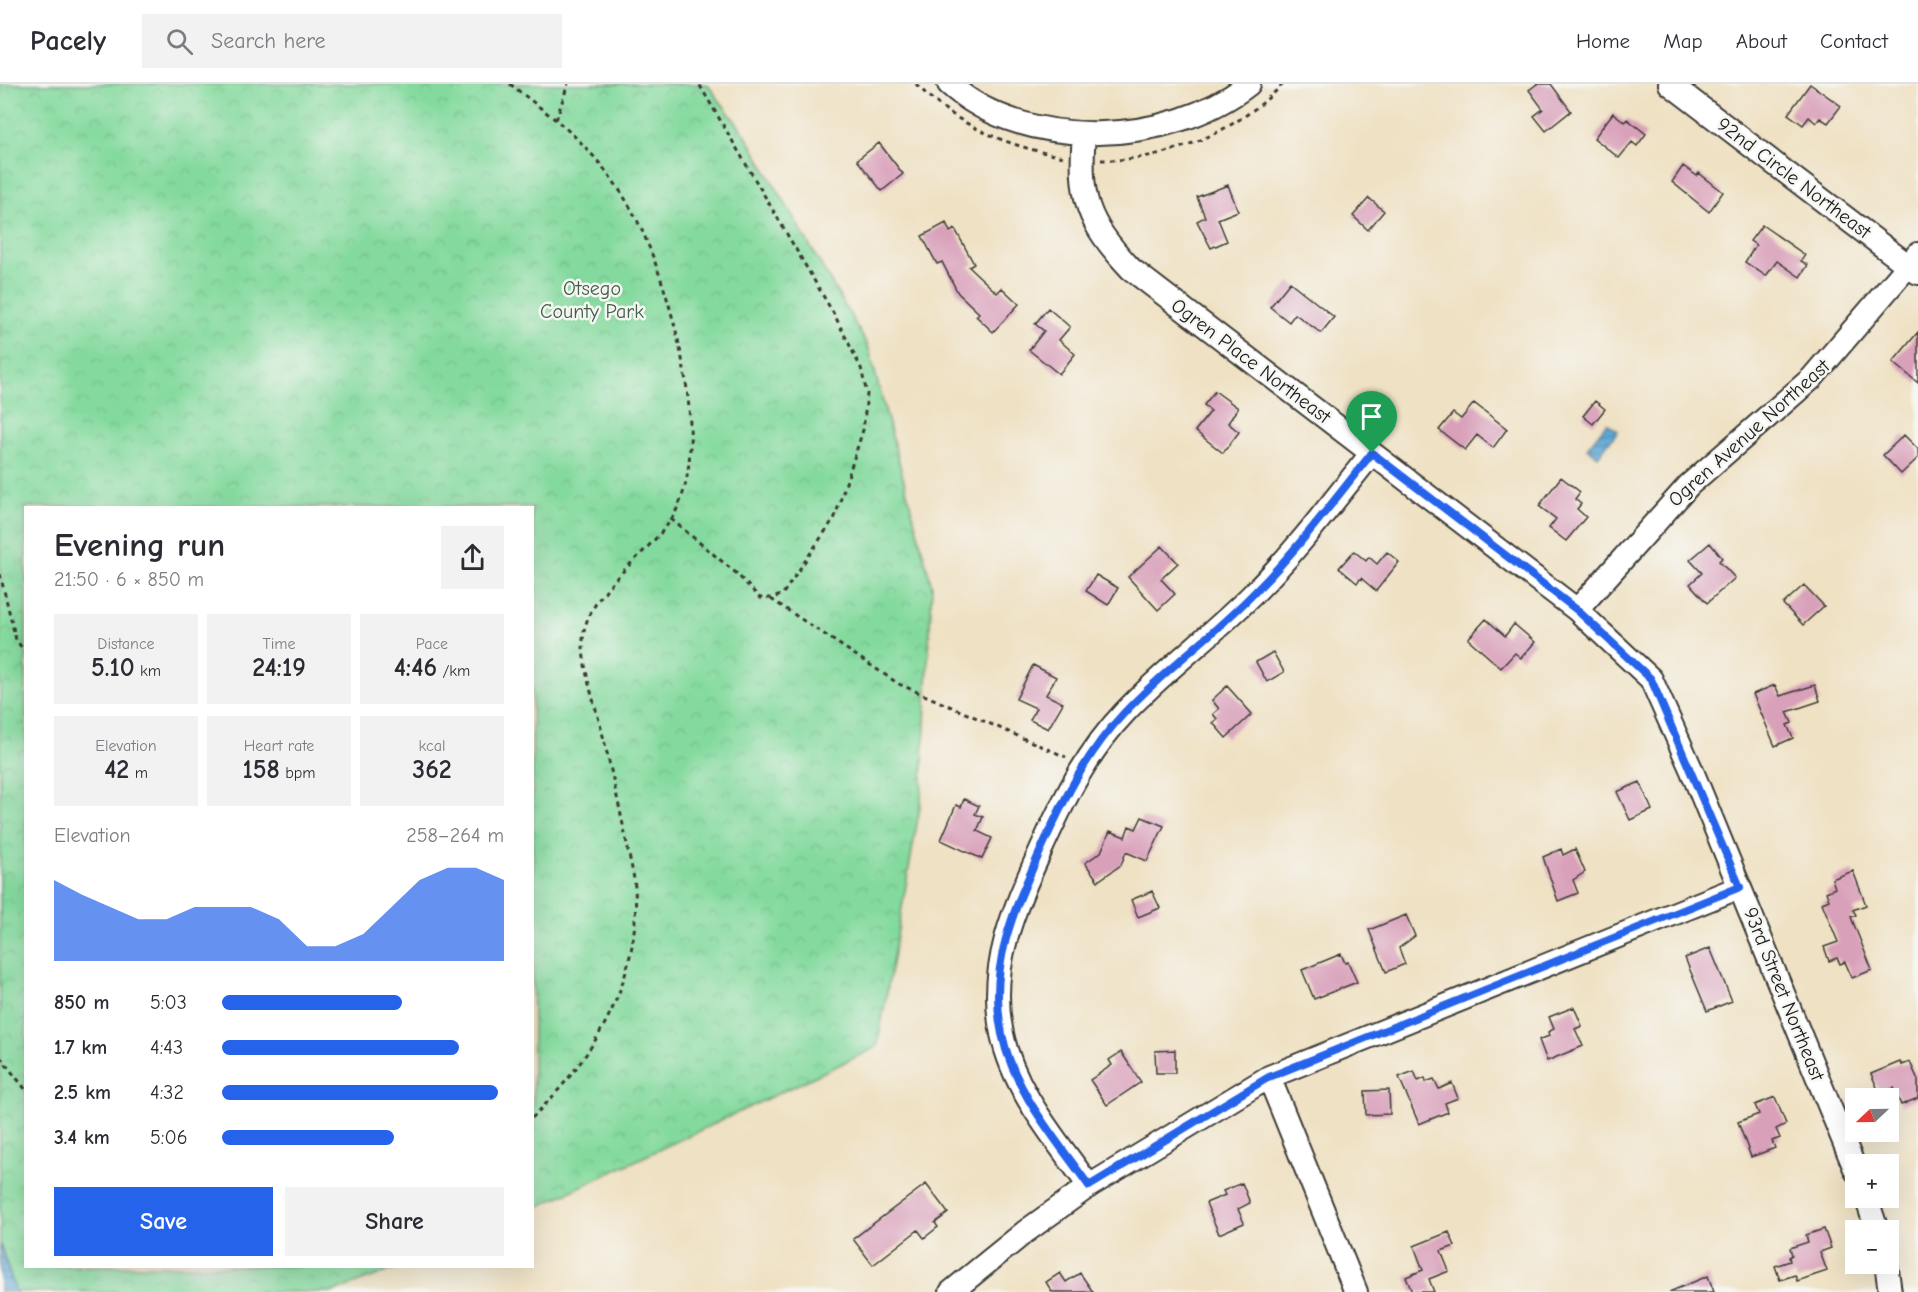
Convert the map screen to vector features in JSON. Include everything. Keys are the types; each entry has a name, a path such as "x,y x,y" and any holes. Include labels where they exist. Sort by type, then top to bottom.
{"street":[{"path":"949,84 965,99 998,115 1035,126 1084,133 1131,132 1175,123 1226,102 1249,84"},
{"name":"92nd Circle Northeast","path":"1670,84 1915,264"},
{"name":"Ogren Place Northeast","path":"1084,133 1082,187 1088,208 1111,248 1131,269 1577,610"},
{"name":"Ogren Avenue Northeast","path":"1577,610 1689,485 1812,378 1915,264"},
{"path":"1089,1186 1023,1091 1008,1057 997,1006 998,973 1011,917 1075,777 1125,711 1255,592 1372,453"},
{"name":"93rd Street Northeast","path":"1577,610 1651,679 1740,887 1849,1154"},
{"path":"951,1292 1025,1232 1089,1186 1269,1077 1740,887"},
{"path":"1269,1077 1356,1292"},
{"path":"1888,1274 1890,1292"}],"path":[{"path":"510,84 556,120 601,164 636,218 661,275 675,326 690,418 691,450 685,492 671,519 591,612 583,634 586,665 635,885 635,917 631,954 622,988 604,1030 560,1091 534,1116"},
{"path":"556,120 568,84"},
{"path":"671,519 736,573 760,598 782,595 836,517 863,430 867,394 861,368 834,316 699,84"},
{"path":"0,574 16,640 24,650"},
{"path":"771,598 898,684 1084,765"},
{"path":"0,1057 24,1087"}],"green space":[{"name":"Otsego County Park","path":"0,84 707,84 745,134 868,346 932,586 921,801 877,1047 534,1209 534,506 24,506 24,1268 397,1268 333,1292 16,1292 0,1244"}],"water":[{"path":"1607,423 1618,431 1598,456 1587,448"},
{"path":"0,1244 16,1292 0,1292"}],"building":[{"path":"1537,84 1551,84 1571,111 1546,131 1534,116 1543,109 1529,90"},
{"path":"1810,84 1841,106 1828,123 1820,118 1816,123 1809,117 1803,125 1788,114"},
{"path":"1613,113 1625,122 1627,119 1646,134 1637,146 1632,142 1619,158 1594,138"},
{"path":"879,143 903,174 882,191 857,160"},
{"path":"1683,166 1697,176 1699,173 1723,192 1709,212 1672,182"},
{"path":"1228,185 1238,211 1218,219 1227,241 1211,248 1197,221 1205,217 1197,197"},
{"path":"1369,198 1384,211 1368,230 1353,216"},
{"path":"946,223 950,232 955,229 974,264 969,267 997,293 1002,288 1019,304 993,332 976,316 979,313 958,293 942,262 937,264 922,236"},
{"path":"1762,225 1805,255 1801,261 1808,265 1800,277 1777,261 1766,276 1745,262 1756,245 1750,241"},
{"path":"1290,282 1334,317 1321,333 1295,314 1289,322 1270,307"},
{"path":"1048,308 1070,327 1059,340 1075,354 1059,374 1029,350 1044,331 1035,324"},
{"path":"1918,332 1918,383 1893,362"},
{"path":"1215,391 1238,408 1228,423 1239,432 1223,453 1195,431 1211,411 1204,405"},
{"path":"1595,401 1605,409 1593,424 1583,416"},
{"path":"1474,403 1507,429 1493,448 1477,435 1465,450 1439,430 1453,413 1461,419"},
{"path":"1904,435 1918,449 1918,458 1901,474 1883,455"},
{"path":"1561,477 1580,492 1575,499 1581,504 1577,509 1586,517 1566,541 1549,528 1556,519 1539,506"},
{"path":"1710,543 1722,558 1719,561 1735,578 1707,603 1690,584 1702,573 1690,560"},
{"path":"1162,546 1178,563 1161,579 1175,594 1158,610 1128,577"},
{"path":"1354,551 1366,561 1369,557 1377,564 1387,552 1399,562 1376,591 1361,578 1357,583 1339,568"},
{"path":"1096,575 1118,588 1108,605 1086,591"},
{"path":"1804,585 1824,606 1803,625 1783,604"},
{"path":"1486,619 1505,636 1514,624 1535,642 1521,658 1515,653 1501,668 1468,639"},
{"path":"1273,652 1284,672 1267,682 1256,662"},
{"path":"1033,665 1056,677 1046,695 1063,703 1048,729 1030,720 1036,708 1016,699"},
{"path":"1775,685 1780,696 1815,685 1820,701 1787,712 1792,723 1787,725 1793,738 1775,746 1753,694"},
{"path":"1227,686 1252,714 1226,738 1213,723 1217,719 1213,714 1219,709 1212,700"},
{"path":"1640,782 1652,810 1630,820 1617,792"},
{"path":"964,799 979,806 975,814 983,817 977,831 992,838 982,859 941,840 956,805 961,807"},
{"path":"1142,817 1164,826 1147,861 1126,852 1121,865 1098,881 1085,863 1101,852 1110,831 1125,837 1129,826 1136,829"},
{"path":"1561,849 1563,855 1575,849 1585,872 1573,880 1578,893 1558,901 1543,857"},
{"path":"1853,871 1866,905 1853,910 1856,915 1851,917 1872,970 1852,978 1845,962 1840,964 1837,958 1829,961 1824,947 1838,942 1822,903 1829,900 1826,892 1835,888 1832,879"},
{"path":"1152,891 1160,908 1138,917 1131,900"},
{"path":"1406,915 1415,936 1399,948 1405,964 1386,972 1369,930"},
{"path":"1710,948 1732,1001 1707,1011 1685,958"},
{"path":"1341,954 1345,963 1348,962 1357,982 1314,999 1302,970"},
{"path":"1574,1007 1582,1026 1575,1029 1583,1046 1547,1061 1539,1040 1549,1036 1548,1032 1554,1029 1549,1017"},
{"path":"1175,1050 1175,1073 1156,1073 1155,1051"},
{"path":"1121,1052 1141,1082 1107,1105 1090,1080 1112,1065 1109,1060"},
{"path":"1900,1062 1902,1065 1910,1062 1918,1080 1918,1098 1901,1105 1899,1088 1877,1088 1871,1074"},
{"path":"1414,1071 1418,1081 1425,1078 1426,1082 1434,1079 1439,1089 1452,1083 1458,1098 1445,1103 1448,1112 1419,1124 1399,1077"},
{"path":"1389,1090 1390,1114 1366,1115 1365,1091"},
{"path":"1775,1097 1786,1124 1776,1129 1780,1138 1772,1141 1775,1148 1751,1157 1738,1122 1759,1114 1755,1105"},
{"path":"1242,1183 1250,1203 1238,1209 1244,1223 1219,1234 1206,1203 1225,1195 1223,1191"},
{"path":"926,1184 948,1213 935,1223 938,1227 924,1238 918,1230 873,1265 853,1239"},
{"path":"1824,1229 1831,1248 1820,1252 1827,1271 1797,1281 1795,1275 1780,1280 1775,1266 1790,1261 1789,1257 1792,1255 1790,1248 1808,1242 1806,1235"},
{"path":"1449,1232 1455,1246 1441,1251 1449,1271 1429,1279 1434,1292 1412,1292 1406,1277 1423,1270 1414,1246"},
{"path":"1060,1273 1066,1282 1080,1273 1093,1292 1052,1292 1046,1282"},
{"path":"1708,1276 1714,1292 1669,1292"}],"route":[{"path":"1372,453 1577,610 1651,679 1740,887 1269,1077 1089,1186 1023,1091 1011,1068 997,1006 998,973 1011,917 1075,777 1102,738 1125,711 1255,592 1309,531 1372,453"}]}
